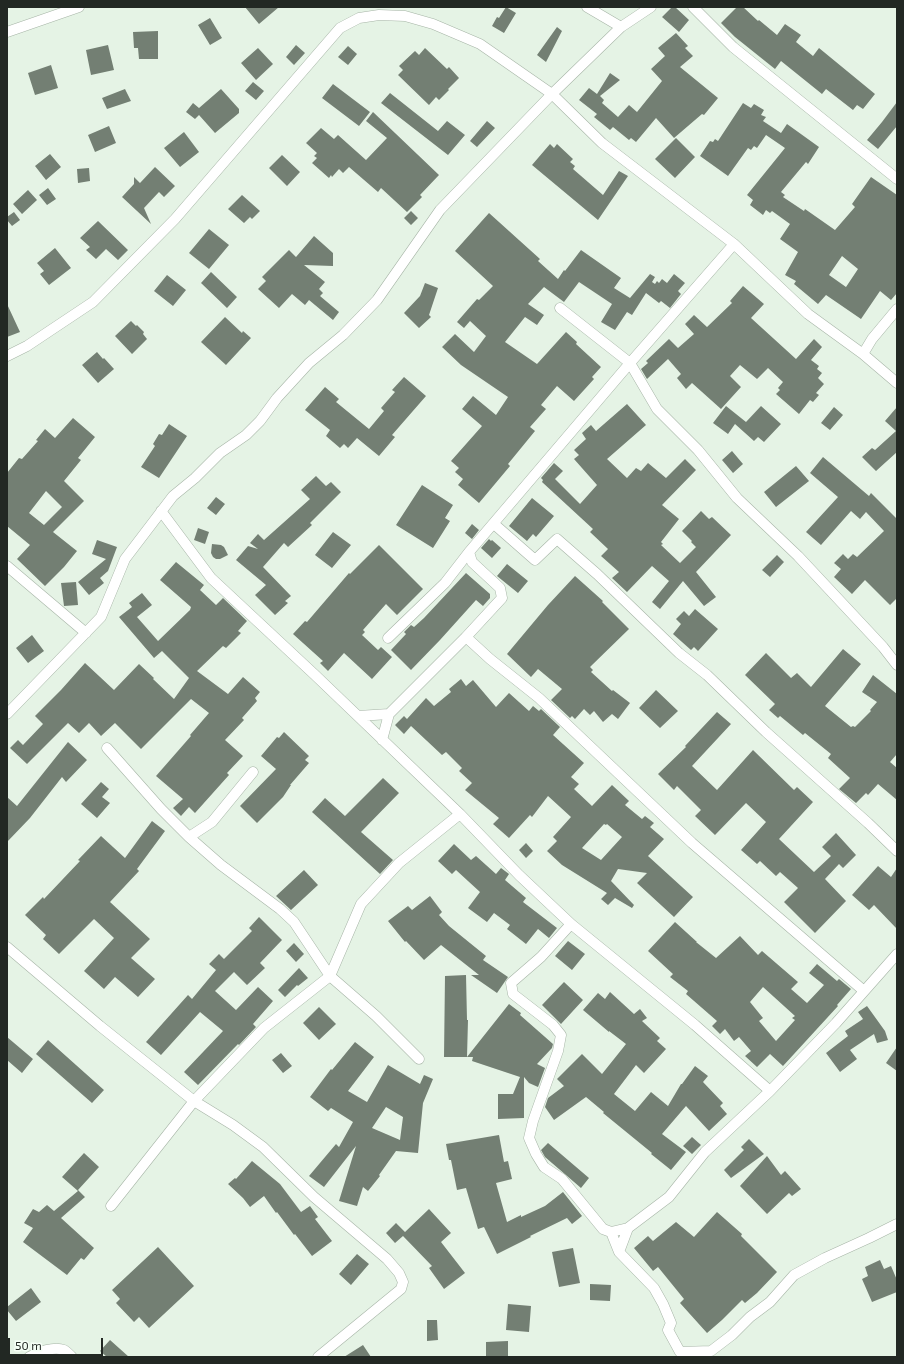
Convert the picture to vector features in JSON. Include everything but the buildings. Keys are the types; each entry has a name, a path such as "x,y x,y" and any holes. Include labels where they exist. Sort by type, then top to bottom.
{"street":[{"path":"7,32 79,7"},
{"path":"587,7 621,27"},
{"path":"7,714 101,617 125,559 173,496 196,478 220,453 246,435 260,421 277,398 309,363 343,335 377,300 440,210 552,94 621,27 652,7"},
{"path":"694,7 733,47 897,179"},
{"path":"7,356 27,346 93,302 175,219 340,28 359,18 379,15 404,16 433,24 480,44 552,94 602,143 734,244 808,314 863,354 897,383"},
{"path":"388,638 445,583 469,552 630,363 734,244"},
{"path":"560,308 630,363 657,408 698,450 737,498 798,556 883,647 897,665"},
{"path":"863,354 872,339 897,309"},
{"path":"161,511 211,578 460,814 519,875 571,924 695,1025 770,1091"},
{"path":"494,524 535,560 557,539 597,574 679,653 707,675 766,732 897,851"},
{"path":"382,740 389,714 466,637 502,598 500,588 472,562 469,552"},
{"path":"7,566 86,634"},
{"path":"466,637 490,659 540,698 692,843 864,991"},
{"path":"358,716 389,714"},
{"path":"107,748 161,809 189,837 221,865 280,909 294,922 330,976 376,1016 419,1059"},
{"path":"189,837 212,822 253,772"},
{"path":"110,1206 194,1101 264,1028 330,976 361,904 399,863 460,814"},
{"path":"571,924 541,957 511,983 513,994 553,1026 561,1035 558,1051 533,1121 529,1138 544,1167 562,1179 603,1229 611,1232 628,1228 669,1197 705,1152 770,1091 897,954"},
{"path":"7,947 100,1026 194,1101 233,1125 263,1147 314,1197 387,1258 403,1282 401,1289 318,1357"},
{"path":"611,1232 618,1252 654,1288 671,1323 668,1330 680,1352 711,1351 732,1335 750,1317 770,1302 794,1275 825,1258 897,1224"},
{"path":"618,1252 628,1228"},
{"path":"29,1357 47,1350 59,1349 65,1350 72,1357"}]}
